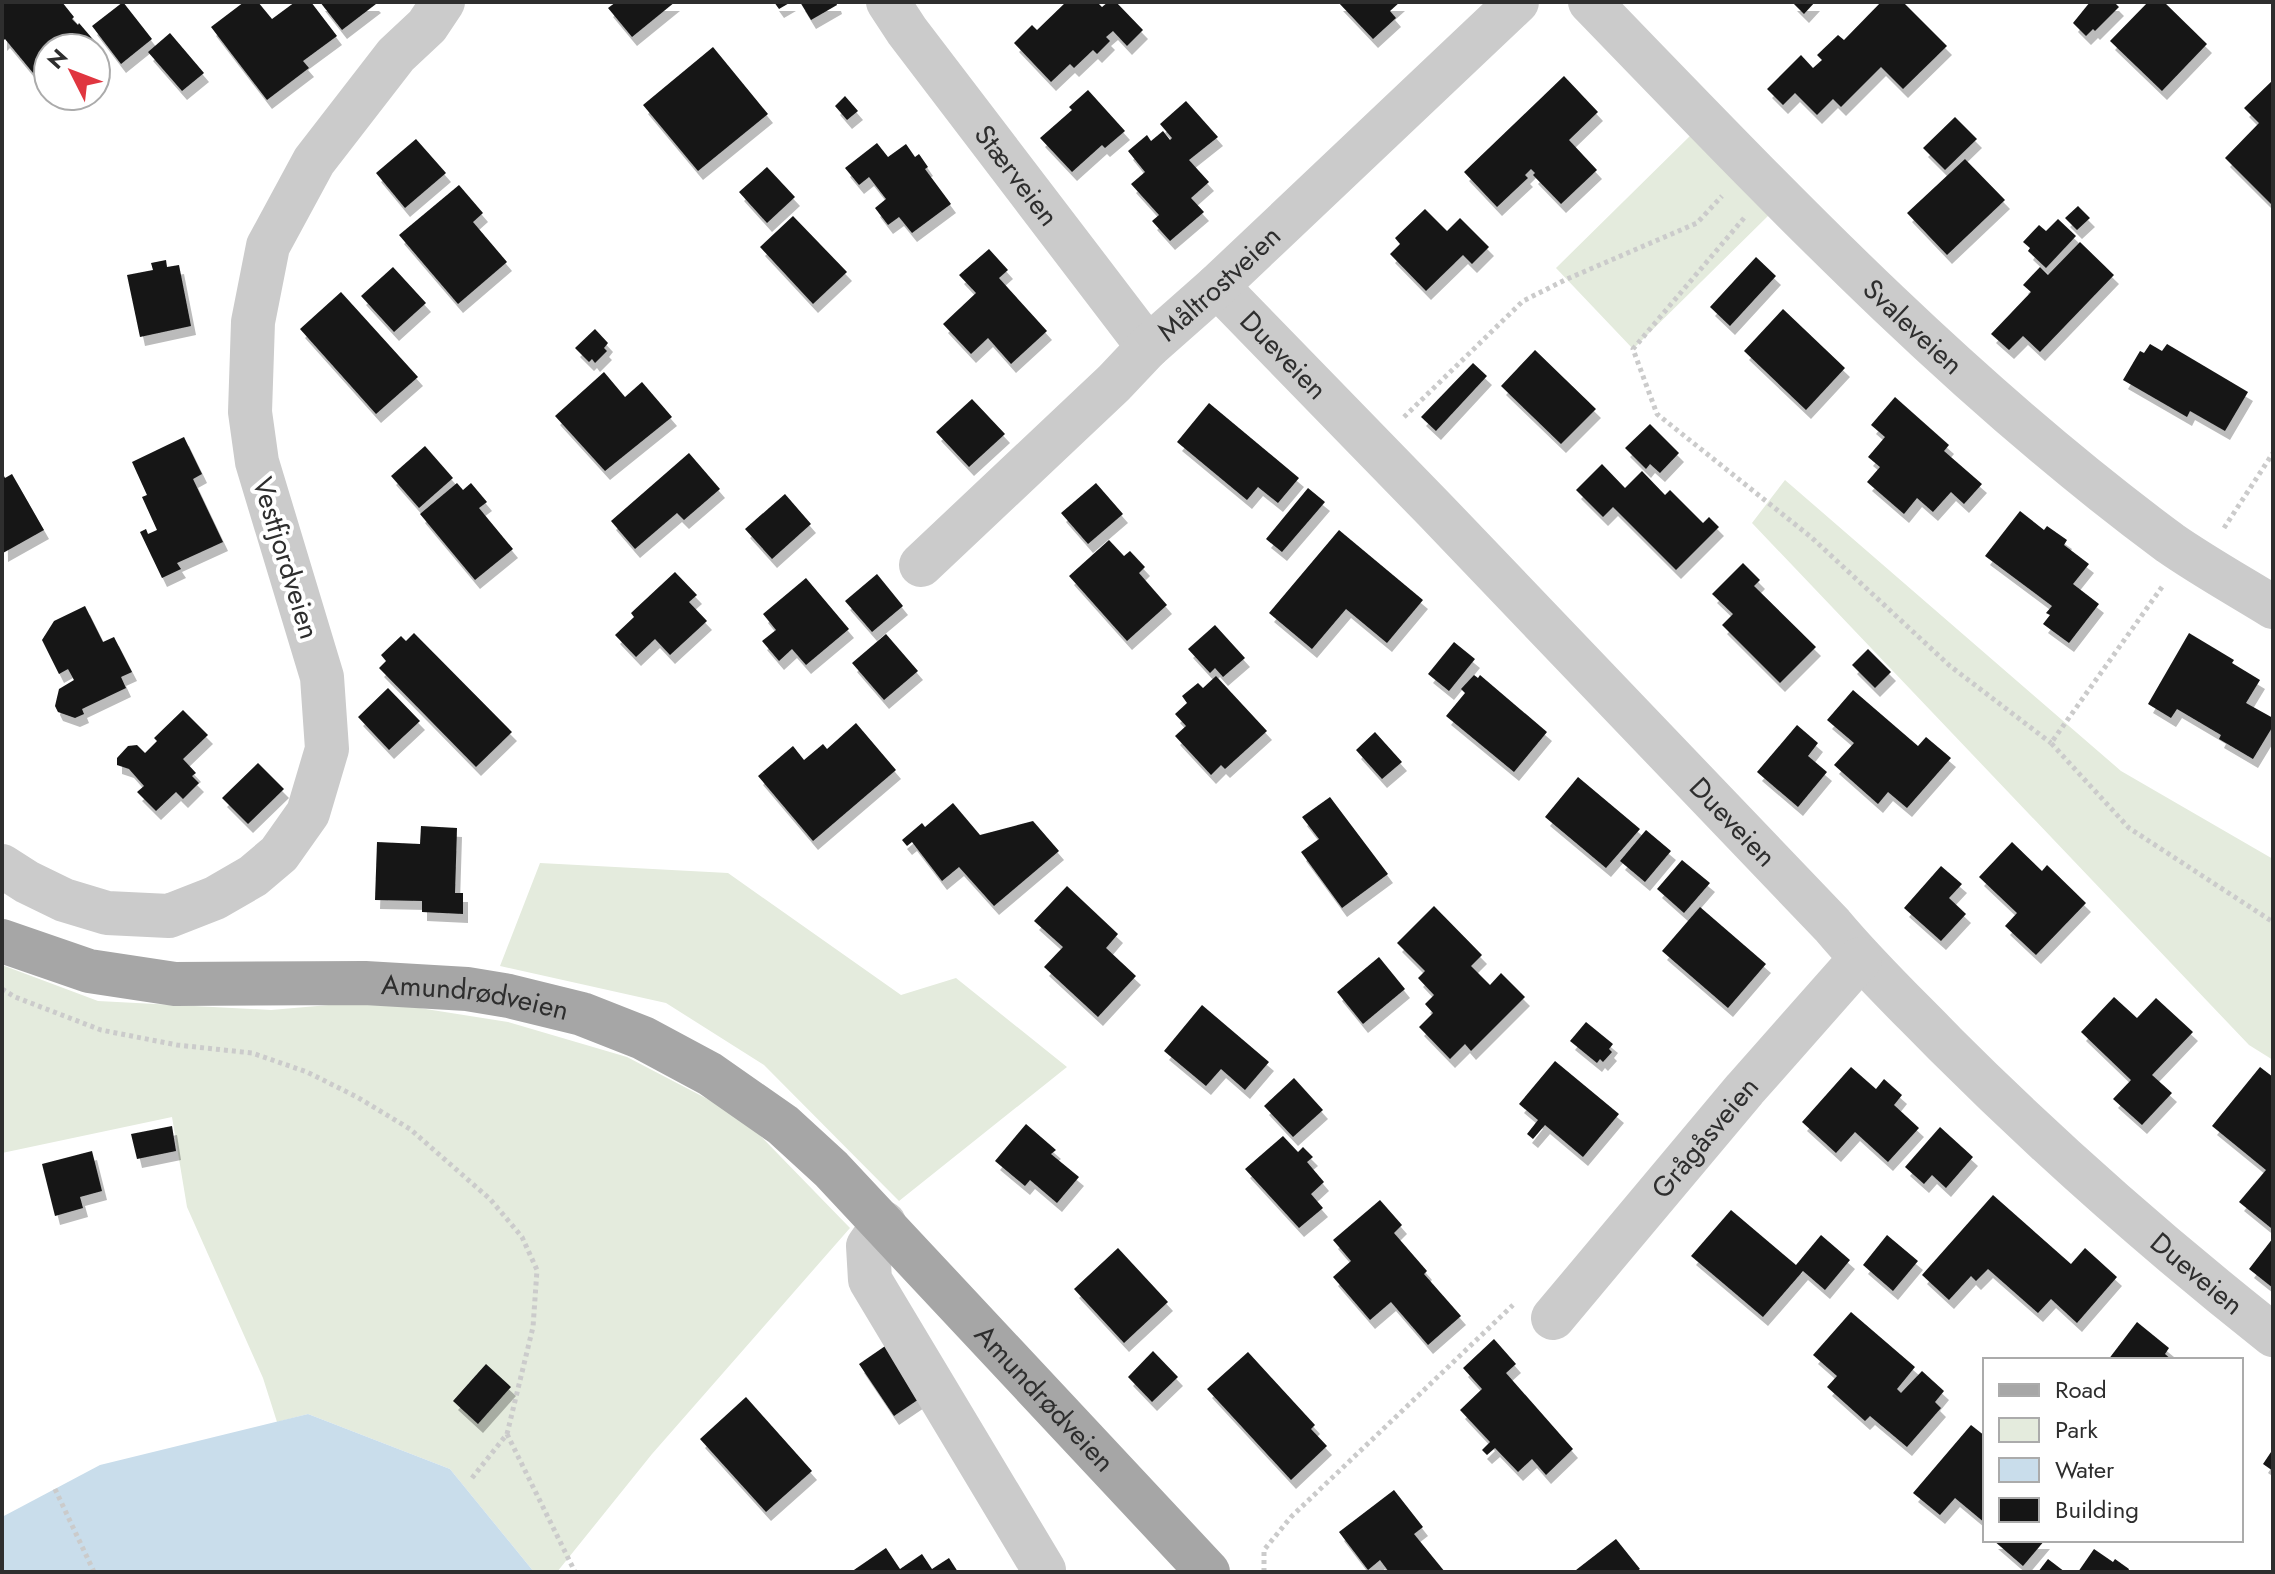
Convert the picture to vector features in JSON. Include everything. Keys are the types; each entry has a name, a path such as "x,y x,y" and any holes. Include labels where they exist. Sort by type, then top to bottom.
{"main road":[{"name":"Amundrødveien","path":"2,941 89,971 175,984 365,983 467,989 582,1014 643,1038 722,1082 783,1125 884,1223 1208,1572"}],"street":[{"name":"Vestfjordveien","path":"2,866 64,900 107,913 169,916 215,898 253,876 279,854 308,813 327,749 322,677 257,462 250,412 253,322 268,246 314,161 396,55 427,26 443,2"},
{"name":"Stærveien","path":"888,2 1148,347"},
{"name":"Måltrostveien","path":"921,565 1114,383 1148,347 1217,286 1517,2"},
{"name":"Svaleveien","path":"1590,2 1759,176 1932,346 1988,396 2194,558 2273,607"},
{"name":"Dueveien","path":"1217,286 1832,925 1860,959 2013,1112 2122,1212 2273,1335"},
{"name":"Grågåsveien","path":"1536,1309 1745,1089 1860,959"},
{"path":"884,1223 868,1246 870,1280 1044,1570"}],"path":[{"path":"1373,446 1523,301 1697,223 1724,194"},
{"path":"1744,218 1633,349 1657,414 1811,537 1950,666 2051,743 2129,828 2273,922"},
{"path":"2051,743 2273,453"},
{"path":"2,989 15,997 101,1030 177,1045 252,1053 307,1072 410,1129 490,1199 522,1237 537,1270 533,1327 507,1434 472,1478"},
{"path":"1264,1572 1264,1550 1291,1517 1536,1309"},
{"path":"507,1434 575,1572"},
{"path":"55,1489 94,1572"}],"green space":[{"path":"1692,134 1770,214 1633,349 1556,268"},
{"path":"1785,480 2121,771 2273,859 2273,1060 2249,1045 1752,523"},
{"path":"540,863 728,873 901,995 956,978 1067,1067 899,1201 764,1065 666,1003 500,966"},
{"path":"2,965 98,1001 271,1010 375,1001 508,1022 627,1057 742,1117 850,1228 652,1454 557,1572 534,1572 450,1469 308,1414 277,1422 263,1378 187,1207 172,1117 2,1153"}],"water":[{"path":"308,1414 450,1469 534,1572 2,1572 2,1517 100,1465"}],"building":[{"path":"2,2 62,2 74,17 72,19 87,32 32,32 32,72 5,39 2,42"},
{"path":"123,2 152,39 121,64 112,52 112,32 97,32 92,26"},
{"path":"244,2 258,2 272,19 295,2 311,2 337,36 303,61 309,68 267,100 211,27"},
{"path":"320,2 374,2 376,4 342,30"},
{"path":"616,2 675,2 632,37 608,8"},
{"path":"774,2 791,2 779,9"},
{"path":"800,2 836,2 837,5 811,20"},
{"path":"1066,2 1097,2 1102,7 1108,2 1116,2 1143,30 1127,46 1113,31 1106,37 1110,41 1097,54 1093,50 1074,68 1070,64 1051,82 1014,43 1032,25 1037,30"},
{"path":"1338,2 1400,2 1390,11 1396,18 1373,39"},
{"path":"1792,2 1815,2 1804,14"},
{"path":"1881,2 1903,2 1947,46 1903,89 1881,67 1841,107 1833,99 1817,115 1795,93 1783,105 1767,89 1801,55 1813,68 1822,60 1817,55 1838,35 1844,40"},
{"path":"2090,2 2114,2 2119,7 2086,36 2073,23"},
{"path":"2148,2 2164,2 2207,44 2162,91 2110,41"},
{"path":"170,33 204,73 182,91 148,52"},
{"path":"713,47 768,114 698,171 643,105"},
{"path":"1564,76 1598,112 1569,140 1597,170 1561,204 1531,169 1525,175 1528,178 1497,207 1464,172"},
{"path":"2273,80 2273,206 2225,158 2259,123 2244,108"},
{"path":"1088,90 1125,131 1105,148 1102,145 1072,172 1040,138 1072,110 1069,107"},
{"path":"845,96 858,111 847,120 835,106"},
{"path":"1186,101 1218,137 1189,160 1209,182 1191,198 1204,212 1170,241 1152,221 1159,215 1131,184 1145,172 1128,151 1147,135 1151,141 1163,131 1170,140 1172,138 1160,124"},
{"path":"1955,117 1977,139 1945,170 1923,148"},
{"path":"416,139 446,173 405,208 376,173"},
{"path":"877,143 888,157 906,144 915,157 919,154 928,167 925,169 951,204 912,233 899,217 888,225 875,208 886,199 869,177 859,185 845,168"},
{"path":"1965,159 2005,200 1947,255 1907,213"},
{"path":"767,167 795,197 767,223 739,192"},
{"path":"459,185 483,213 473,222 507,262 458,304 399,235"},
{"path":"2078,206 2090,218 2077,230 2065,218"},
{"path":"1425,209 1447,231 1460,218 1489,247 1472,264 1463,255 1426,291 1390,254 1400,244 1395,238"},
{"path":"793,216 847,272 813,304 760,247"},
{"path":"2058,219 2076,236 2046,268 2023,242 2039,225 2046,231"},
{"path":"2080,242 2114,275 2040,352 2023,336 2009,350 1991,334 2031,292 2023,285 2040,267 2048,275"},
{"path":"989,249 1008,270 999,278 1047,331 1011,364 988,338 971,354 943,324 976,293 959,275"},
{"path":"1756,257 1776,276 1730,326 1710,307"},
{"path":"166,260 167,267 179,265 191,326 140,337 127,275 153,270 151,263"},
{"path":"393,267 426,303 394,332 361,296"},
{"path":"341,292 418,377 376,414 300,329"},
{"path":"1783,309 1845,368 1806,410 1744,351"},
{"path":"595,329 608,343 604,348 607,351 595,363 592,359 589,362 575,348"},
{"path":"2150,344 2162,351 2167,344 2248,392 2225,431 2190,411 2187,417 2123,380 2140,351 2144,353"},
{"path":"1535,350 1596,409 1561,444 1501,386"},
{"path":"1473,363 1487,376 1436,431 1421,417"},
{"path":"604,372 625,397 642,382 672,417 605,471 555,416"},
{"path":"1895,397 1949,445 1944,451 1982,484 1964,504 1951,492 1933,512 1917,498 1904,514 1867,482 1880,467 1868,457 1885,437 1871,425"},
{"path":"972,399 1005,434 969,467 936,432"},
{"path":"1209,403 1299,478 1278,503 1258,487 1247,500 1177,442"},
{"path":"1650,424 1679,453 1660,473 1650,464 1646,469 1625,448"},
{"path":"184,437 202,474 193,479 223,542 177,563 181,569 162,578 140,532 146,529 148,534 157,530 142,497 147,495 132,462"},
{"path":"425,446 453,478 419,508 391,476"},
{"path":"689,453 720,489 684,520 677,513 635,549 611,521"},
{"path":"1602,464 1625,488 1642,471 1665,495 1670,490 1703,523 1709,517 1719,527 1676,570 1613,507 1603,517 1576,490"},
{"path":"2,472 5,478 12,474 44,530 3,553"},
{"path":"457,483 463,490 471,483 487,502 479,508 513,549 475,580 420,514"},
{"path":"1096,483 1123,514 1088,544 1061,513"},
{"path":"1308,488 1325,502 1282,552 1266,539"},
{"path":"785,494 811,524 772,559 745,529"},
{"path":"2020,511 2044,530 2047,526 2067,540 2064,545 2089,564 2073,584 2099,604 2069,643 2043,624 2052,606 1985,556"},
{"path":"1339,530 1423,600 1387,643 1346,609 1312,649 1269,613"},
{"path":"1109,540 1124,556 1130,551 1145,567 1139,573 1167,605 1127,641 1069,576"},
{"path":"1743,563 1760,580 1754,586 1816,647 1780,683 1722,625 1733,614 1712,594"},
{"path":"675,572 697,595 689,602 707,621 670,655 655,639 636,657 615,635 634,617 631,613"},
{"path":"877,574 903,606 872,632 845,601"},
{"path":"806,578 849,629 806,665 792,649 779,661 762,641 776,630 763,614"},
{"path":"85,606 103,642 114,637 132,672 121,677 126,688 82,709 84,714 75,718 58,712 55,706 59,689 74,680 68,669 59,674 42,640 54,621"},
{"path":"1215,625 1245,658 1223,677 1215,668 1210,673 1188,649"},
{"path":"414,633 512,732 476,767 379,668 386,661 381,655 401,636 406,641"},
{"path":"2189,633 2260,680 2246,703 2273,718 2273,726 2253,759 2219,739 2221,735 2177,709 2171,718 2148,704"},
{"path":"886,634 918,671 884,700 852,663"},
{"path":"1454,642 1475,659 1449,691 1428,674"},
{"path":"1868,649 1891,672 1875,688 1852,665"},
{"path":"1474,675 1478,678 1480,675 1547,732 1514,772 1446,716 1465,693 1461,689"},
{"path":"1216,676 1267,731 1225,769 1221,765 1211,775 1175,736 1186,726 1175,714 1187,703 1182,696 1198,683 1203,688"},
{"path":"388,688 420,721 389,750 358,717"},
{"path":"1853,690 1918,746 1926,737 1951,758 1907,808 1888,792 1878,804 1834,765 1854,743 1827,720"},
{"path":"183,710 208,735 183,759 196,773 192,776 199,783 183,799 176,792 156,811 137,792 144,786 129,769 117,765 117,758 128,746 137,745 145,753 157,741 154,738"},
{"path":"856,723 896,770 813,841 758,776 793,746 804,760 823,744 827,749"},
{"path":"1797,725 1818,743 1808,756 1827,772 1798,807 1757,772"},
{"path":"1375,732 1402,762 1382,779 1356,750"},
{"path":"258,763 284,789 248,824 222,798"},
{"path":"1578,777 1640,829 1606,868 1545,817"},
{"path":"1330,797 1388,874 1342,908 1301,852 1319,839 1302,817"},
{"path":"953,803 980,835 1033,821 1059,851 994,906 959,867 942,881 912,842 907,846 902,840 922,823 925,827"},
{"path":"421,826 457,828 455,893 463,893 463,914 422,912 422,901 375,900 377,842 420,844"},
{"path":"1646,830 1671,851 1645,882 1620,861"},
{"path":"2012,842 2042,871 2047,865 2086,903 2036,955 2005,926 2017,913 1979,877"},
{"path":"1682,860 1710,883 1684,913 1657,889"},
{"path":"1941,866 1962,884 1949,898 1966,914 1941,941 1904,908"},
{"path":"1067,886 1118,934 1106,948 1136,976 1098,1017 1044,967 1063,947 1034,921"},
{"path":"1434,906 1482,955 1471,966 1490,985 1501,973 1525,997 1471,1051 1465,1044 1450,1059 1419,1027 1433,1013 1425,1004 1434,995 1418,978 1425,971 1397,943"},
{"path":"1700,907 1766,964 1728,1008 1662,951"},
{"path":"1379,957 1405,989 1363,1024 1337,992"},
{"path":"2114,997 2137,1018 2156,998 2193,1032 2152,1075 2172,1093 2142,1125 2113,1099 2131,1080 2081,1032"},
{"path":"1202,1005 1269,1062 1245,1090 1221,1069 1206,1086 1164,1051"},
{"path":"1586,1022 1613,1044 1609,1049 1612,1052 1603,1062 1600,1059 1597,1063 1570,1041"},
{"path":"1555,1061 1619,1114 1583,1157 1545,1125 1533,1139 1527,1134 1538,1120 1519,1104"},
{"path":"1851,1067 1876,1089 1884,1079 1902,1095 1894,1105 1919,1128 1888,1162 1855,1132 1836,1153 1802,1122"},
{"path":"2260,1067 2273,1077 2271,1228 2239,1202 2266,1170 2212,1126"},
{"path":"1294,1078 1323,1110 1293,1137 1264,1106"},
{"path":"1026,1124 1056,1150 1051,1154 1079,1177 1057,1203 1030,1180 1025,1186 995,1161"},
{"path":"172,1126 176,1151 137,1159 131,1134"},
{"path":"1940,1127 1973,1157 1946,1188 1932,1175 1924,1184 1905,1167"},
{"path":"1283,1136 1298,1152 1303,1147 1313,1157 1307,1162 1324,1182 1311,1194 1323,1208 1299,1228 1245,1169"},
{"path":"92,1151 102,1191 80,1197 83,1208 55,1216 42,1164"},
{"path":"1993,1195 2071,1264 2085,1248 2117,1277 2077,1323 2051,1299 2038,1313 1988,1269 1976,1281 1971,1276 1949,1300 1922,1275"},
{"path":"1380,1200 1402,1225 1394,1233 1427,1271 1424,1274 1461,1316 1428,1345 1391,1302 1370,1320 1333,1277 1351,1261 1333,1240"},
{"path":"1731,1210 1796,1265 1821,1235 1850,1260 1825,1290 1803,1271 1763,1317 1691,1256"},
{"path":"1887,1235 1918,1261 1893,1291 1863,1265"},
{"path":"2273,1238 2273,1288 2249,1269"},
{"path":"1118,1248 1168,1302 1124,1343 1074,1289"},
{"path":"1851,1312 1915,1367 1897,1389 1901,1393 1922,1371 1944,1391 1935,1402 1941,1408 1907,1447 1870,1416 1865,1421 1827,1387 1837,1376 1813,1355"},
{"path":"2137,1322 2169,1348 2165,1354 2170,1358 2110,1358"},
{"path":"1494,1339 1516,1364 1506,1373 1573,1449 1546,1475 1532,1459 1518,1472 1495,1448 1487,1455 1482,1450 1490,1442 1460,1410 1482,1389 1463,1368"},
{"path":"891,1342 925,1395 894,1416 859,1364"},
{"path":"1153,1351 1178,1377 1152,1402 1128,1377"},
{"path":"1248,1352 1315,1425 1311,1429 1327,1446 1291,1480 1207,1389"},
{"path":"486,1364 511,1387 478,1424 453,1401"},
{"path":"746,1397 812,1471 766,1512 700,1439"},
{"path":"1971,1425 1983,1434 1983,1521 1955,1498 1940,1515 1913,1493"},
{"path":"2273,1449 2273,1471 2263,1464"},
{"path":"1394,1490 1423,1527 1414,1534 1445,1572 1389,1572 1380,1560 1368,1570 1339,1532"},
{"path":"1616,1539 1640,1569 1636,1572 1576,1570"},
{"path":"1995,1542 2043,1542 2023,1566"},
{"path":"886,1548 900,1569 922,1554 932,1569 949,1558 958,1572 851,1572"},
{"path":"2094,1549 2113,1562 2115,1559 2129,1569 2128,1572 2078,1572"},
{"path":"2048,1559 2065,1572 2038,1572"}]}
